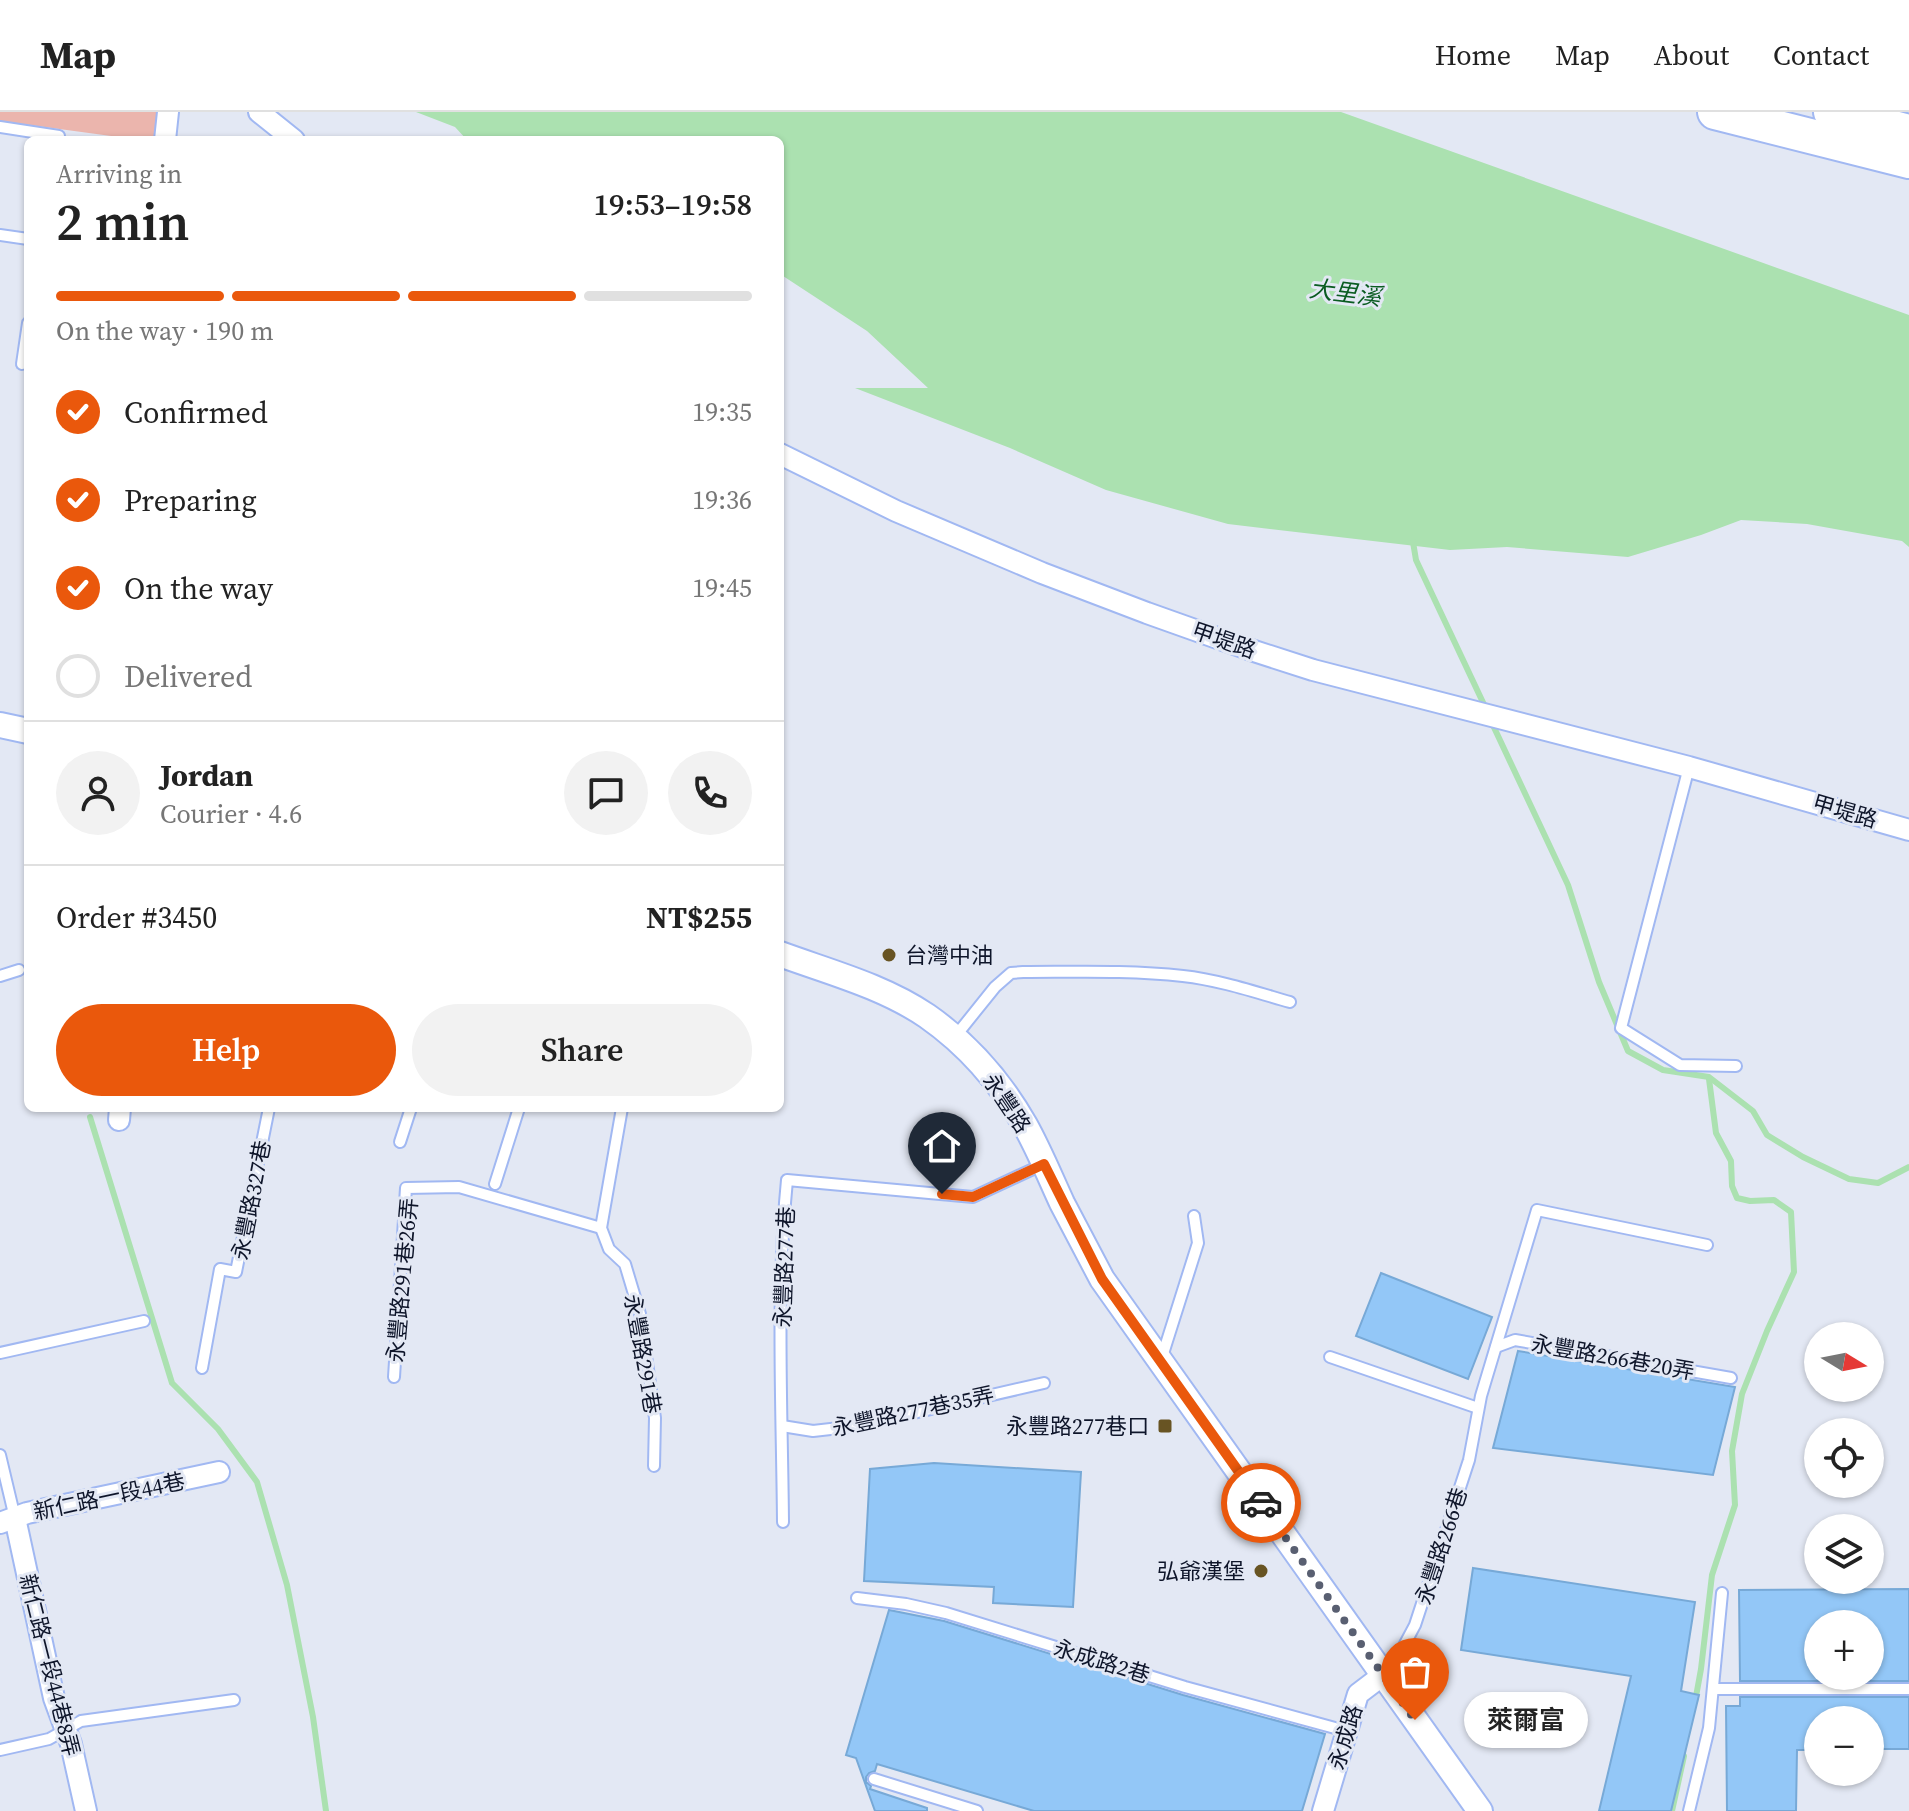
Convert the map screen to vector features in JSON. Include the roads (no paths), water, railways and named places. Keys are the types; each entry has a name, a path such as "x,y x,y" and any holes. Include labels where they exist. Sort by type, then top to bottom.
{"highway":[{"path":"1715,112 1909,161"},
{"path":"1831,112 1909,132"}],"street":[{"path":"165,136 168,112"},
{"path":"259,112 289,136"},
{"path":"1775,112 1909,148"},
{"name":"甲堤路","path":"784,456 896,511 1042,573 1251,650 1313,670 1689,767 1909,830"},
{"path":"0,725 24,730"},
{"name":"永豐路","path":"784,955 885,993 926,1016 991,1074 1025,1125 1102,1279 1480,1811"},
{"name":"新仁路一段44巷","path":"8,1521 27,1513 219,1472"},
{"name":"新仁路一段44巷8弄","path":"8,1521 54,1698 71,1744 86,1811"},
{"name":"永成路","path":"1323,1811 1358,1694 1383,1675"}],"lane":[{"path":"0,127 48,136"},
{"path":"0,235 24,238"},
{"path":"22,364 24,350"},
{"path":"1689,767 1621,1028 1680,1065 1736,1066"},
{"path":"0,976 19,970"},
{"path":"954,1038 995,987 1011,973 1119,972 1183,976 1218,982 1290,1002"},
{"name":"永豐路327巷","path":"202,1368 220,1269 236,1272 268,1112"},
{"path":"400,1142 410,1112"},
{"path":"495,1184 518,1112"},
{"path":"601,1228 621,1112"},
{"name":"永豐路277巷","path":"783,1522 781,1283 787,1180 973,1197 1044,1164"},
{"name":"永豐路291巷26弄","path":"394,1377 406,1188 459,1187 601,1228"},
{"name":"永豐路266巷","path":"1383,1675 1399,1655 1415,1625 1469,1460 1478,1408 1537,1210 1707,1245"},
{"path":"1160,1362 1198,1243 1194,1216"},
{"name":"永豐路291巷","path":"601,1228 609,1249 625,1264 640,1314 655,1418 654,1466"},
{"path":"0,1353 144,1321"},
{"name":"永豐路266巷20弄","path":"1496,1347 1515,1340 1731,1378"},
{"path":"1330,1357 1478,1408"},
{"name":"永豐路277巷35弄","path":"782,1426 813,1431 857,1426 1044,1383"},
{"path":"0,1455 8,1521"},
{"path":"1689,1811 1709,1728 1722,1593"},
{"name":"永成路2巷","path":"857,1598 946,1613 1185,1687 1346,1731"},
{"path":"1713,1689 1909,1689"},
{"path":"0,1750 49,1739 81,1721 234,1700"},
{"path":"874,1779 977,1811"}],"water":[{"name":"大里溪","path":"416,112 1341,112 1909,315 1909,547 1902,541 1807,524 1741,520 1628,557 1507,547 1450,550 1228,524 1106,490 1010,448 855,388 928,388 867,331 784,277 784,136 463,136 455,127"}],"waterway":[{"path":"1413,542 1416,560 1487,711"},
{"path":"1491,721 1568,885 1599,982 1628,1051 1663,1070 1709,1077 1753,1111 1767,1135 1849,1179 1878,1183 1909,1167"},
{"path":"1695,1702 1712,1575 1735,1505 1732,1451 1742,1394 1794,1272 1791,1212 1774,1200 1737,1198 1732,1186 1731,1161 1716,1133 1709,1079"},
{"path":"90,1117 172,1383 218,1429 257,1482 287,1585 313,1717 326,1811"},
{"path":"1672,1811 1684,1756"}],"place":[{"name":"台灣中油","path":"889,955"},
{"name":"永豐路277巷口","path":"1165,1426"},
{"name":"弘爺漢堡","path":"1261,1571"},
{"name":"萊爾富","path":"1415,1720"}]}
